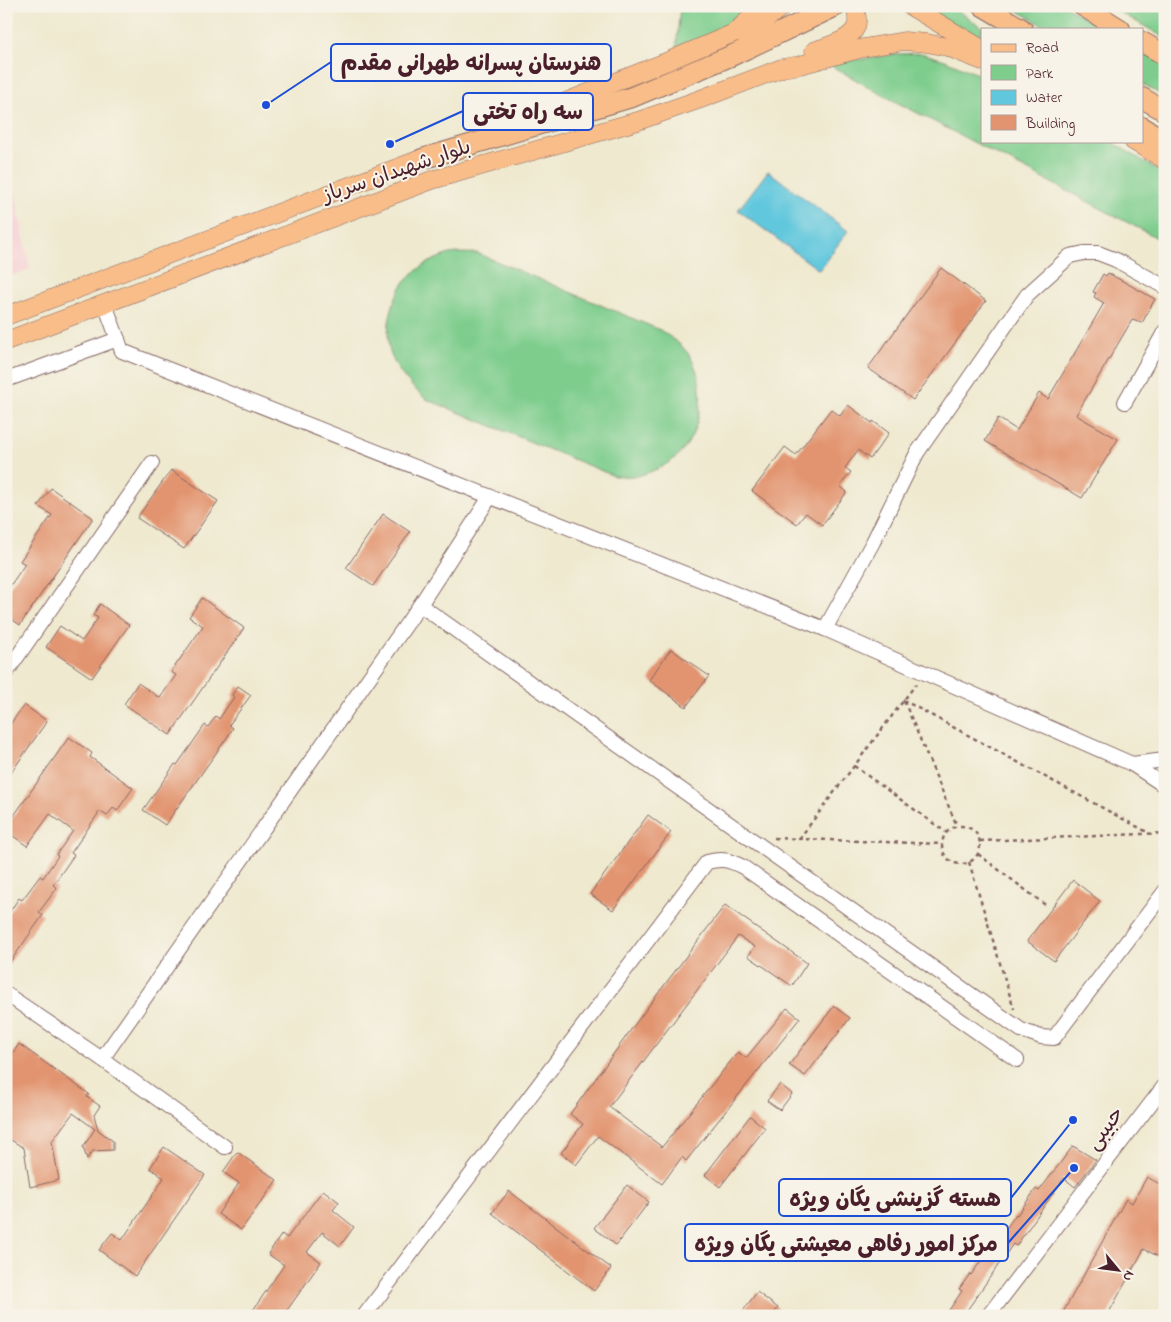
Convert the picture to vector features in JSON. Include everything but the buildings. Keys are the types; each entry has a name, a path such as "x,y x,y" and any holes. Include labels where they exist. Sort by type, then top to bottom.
{"highway":[{"path":"422,159 632,97 733,55 836,6"},
{"path":"968,6 997,28"},
{"path":"983,6 1020,28"},
{"path":"1083,6 1118,28"},
{"path":"1144,43 1165,55"},
{"path":"1144,99 1165,111"},
{"path":"1144,128 1165,141"}],"main road":[{"name":"بلوار شهیدان سرباز","path":"6,316 422,159 668,61 734,33 758,6"},
{"path":"734,33 749,29 764,21 784,6"},
{"path":"782,68 792,61 849,36 856,28 855,6"},
{"path":"910,6 981,48"},
{"name":"بلوار شهیدان سرباز","path":"6,341 432,180 638,121 782,68 863,48 904,42 927,42 947,46 981,61"},
{"path":"1136,142 1165,160"}],"street":[{"path":"824,629 873,542 916,453 1027,295 1070,256 1084,252 1098,253 1116,260 1165,287"},
{"path":"106,304 122,351 824,629 1132,764 1165,786"},
{"path":"1125,402 1165,331"},
{"path":"6,380 118,339"},
{"path":"6,673 11,655 152,463"},
{"path":"102,1059 420,605 490,497"},
{"path":"420,605 1021,1030 1041,1037 1054,1038 1165,891"},
{"path":"1132,764 1165,760"},
{"path":"364,1316 707,862 719,859 730,860 743,867 1017,1060"},
{"path":"6,994 102,1059 225,1148"},
{"name":"حبیبی","path":"988,1316 1165,1085"}],"path":[{"path":"799,839 924,673"},
{"path":"904,700 957,826"},
{"path":"904,700 1149,833"},
{"path":"854,766 947,833"},
{"path":"957,826 969,827 980,841 978,854 969,862 963,864 950,861 942,844 947,833 957,826"},
{"path":"980,841 1165,833"},
{"path":"749,838 942,844"},
{"path":"978,854 1048,907"},
{"path":"969,862 1021,1030"}],"shaded area":[{"path":"6,146 30,269 6,278"}],"green space":[{"path":"680,6 753,6 733,27 676,52"},
{"path":"923,6 952,6 983,28 981,28 981,41"},
{"path":"1010,6 1065,6 1102,28 1047,28"},
{"path":"1109,6 1165,6 1165,38"},
{"path":"1144,52 1165,65 1165,97 1144,85"},
{"path":"921,53 945,60 981,76 981,142 1112,142 1165,174 1165,242 879,93 828,64 897,54"},
{"path":"453,253 477,253 660,330 675,340 687,352 693,363 698,375 700,388 699,415 690,439 680,454 665,465 644,474 614,476 426,399 410,385 391,355 389,346 388,336 391,313 398,292 410,276 434,260"}],"water":[{"path":"768,171 848,231 819,270 738,210"}],"place":[{"name":"هنرستان پسرانه طهرانی مقدم","path":"266,105"},
{"name":"سه راه تختی","path":"390,144"},
{"name":"هسته گزینشی یگان ویژه","path":"1073,1120"},
{"name":"مرکز امور رفاهی معیشتی یگان ویژه","path":"1074,1168"}]}
